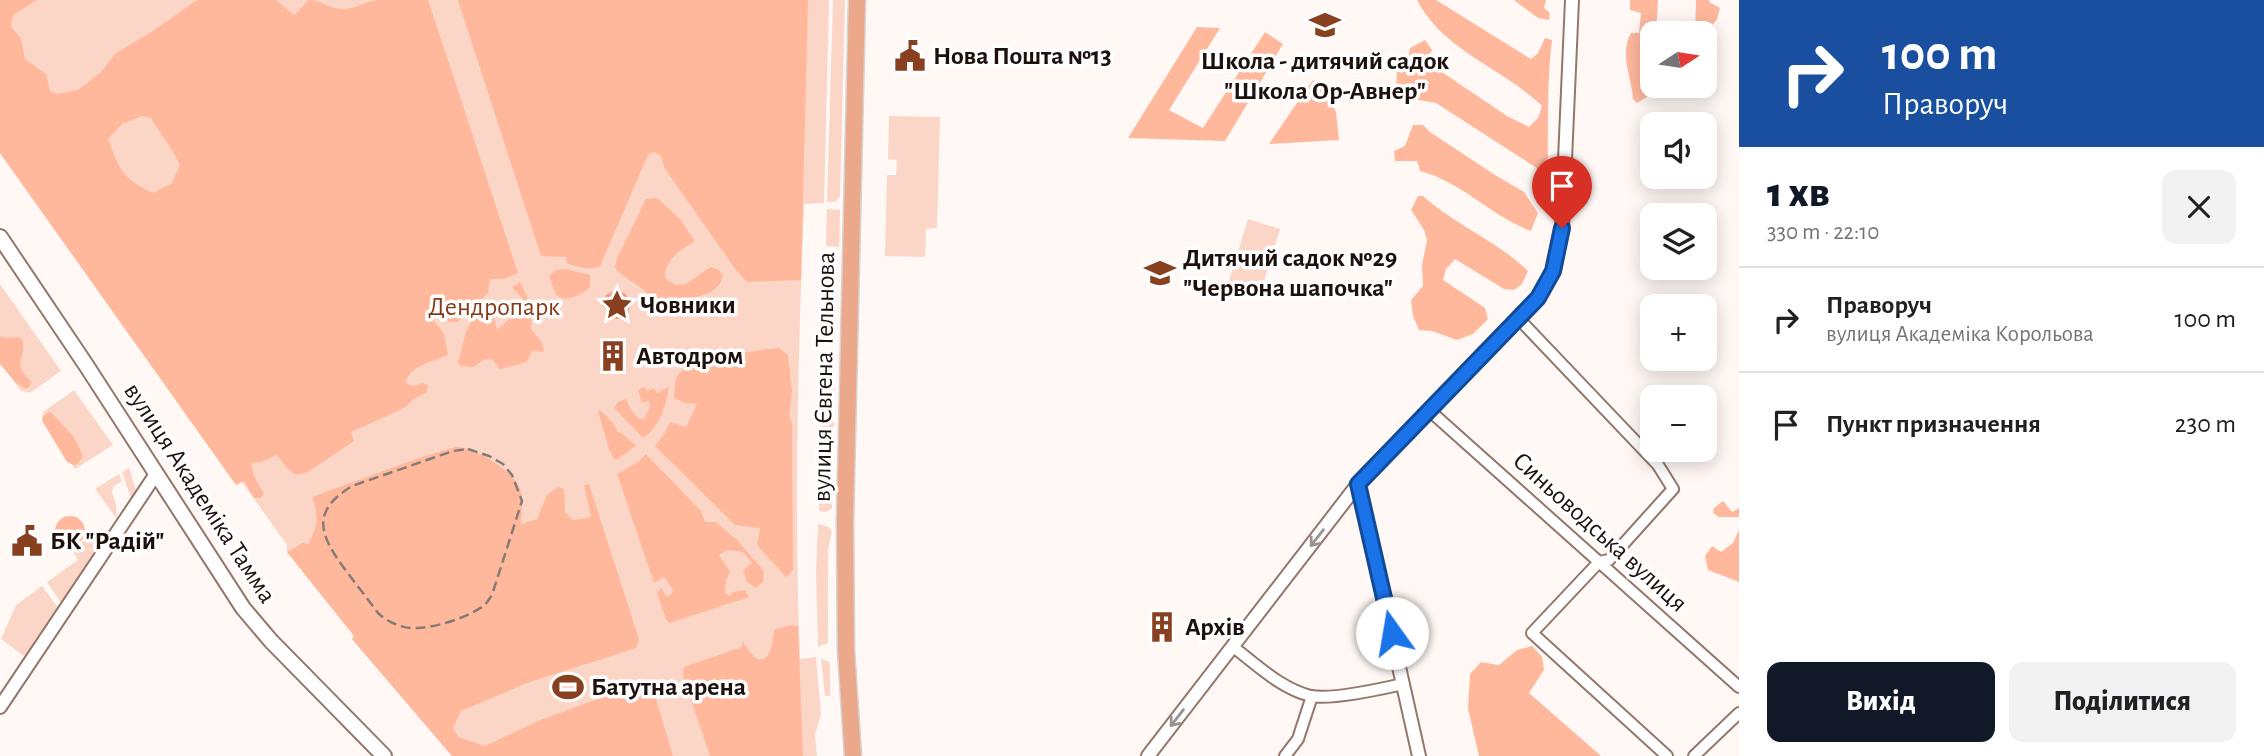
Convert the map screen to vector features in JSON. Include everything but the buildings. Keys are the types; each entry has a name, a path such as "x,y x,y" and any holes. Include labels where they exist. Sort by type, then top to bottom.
{"main road":[{"name":"вулиця Євгена Тельнова","path":"853,756 846,651 845,521 858,0"},
{"name":"вулиця Академіка Тамма","path":"0,237 243,608 271,641 384,756"}],"street":[{"path":"1148,756 1358,484 1519,319 1547,285 1560,246 1572,0"},
{"path":"1519,319 1658,465 1673,489 1609,560 1599,562 1532,633 1667,756"},
{"name":"Синьоводська вулиця","path":"1430,411 1739,687"},
{"path":"0,707 156,474"},
{"path":"1358,484 1419,756"},
{"path":"1232,646 1279,682 1312,696 1364,692 1403,684"},
{"path":"1285,756 1298,739 1312,696"},
{"path":"1694,756 1739,713"}],"green space":[{"name":"Дендропарк","path":"0,0 829,0 824,203 804,204 798,432 800,659 816,657 821,715 815,734 817,756 452,756 352,639 354,636 287,552 287,545 242,482 236,485 0,153"},
{"path":"833,0 845,0 840,197 835,202 827,202"},
{"path":"889,116 940,117 937,228 926,229 925,257 885,256 887,175 896,175 897,160 888,159"},
{"path":"827,209 840,210 839,247 826,246"},
{"path":"1248,219 1280,229 1260,294 1228,284"},
{"path":"826,269 835,269 830,297 824,297"},
{"path":"0,284 61,371 30,393 20,390 0,361"},
{"path":"823,376 835,376 832,508 827,512 819,511"},
{"path":"74,390 113,445 75,469 42,421 43,412"},
{"path":"129,468 136,490 131,498 122,472"},
{"path":"119,474 122,481 114,486 112,492 117,519 95,489"},
{"path":"818,524 829,527 832,532 828,550 828,643 818,647 816,572"},
{"path":"98,531 105,537 61,603 47,582 78,560 72,550"},
{"path":"42,586 58,608 25,657 1,639 16,605"},
{"path":"821,659 830,664 830,696 825,696"}],"shaded area":[{"path":"0,0 37,0 13,15 11,27 21,38 25,59 46,74 50,91 57,94 78,90 101,72 116,53 197,0 276,0 294,15 309,0 340,9 378,0 428,0 518,273 504,279 490,279 488,293 458,322 448,322 440,303 426,311 444,334 448,355 423,365 408,376 406,382 410,385 428,385 427,392 404,408 351,432 354,441 308,472 296,475 277,455 251,463 254,476 264,494 261,498 254,498 244,481 236,485 0,153","holes":["142,116 151,118 180,165 172,183 153,193 128,178 115,158 108,139 122,124"]},
{"path":"458,0 808,0 801,280 747,282 665,169 661,156 654,152 648,155 600,266 584,268 567,263 566,257 541,256"},
{"path":"1417,0 1436,0 1531,59 1538,53 1545,38 1552,40 1548,95 1547,187 1544,192 1540,193 1537,188 1543,174 1540,170 1436,103 1413,99 1406,91 1396,88 1397,72 1407,64 1410,48 1425,40 1432,50 1427,62 1507,116 1529,127 1538,118 1542,106 1442,33 1428,18"},
{"path":"1514,0 1546,0 1544,8 1550,13 1549,20 1538,18"},
{"path":"1630,0 1658,0 1657,21 1640,21 1641,13 1630,10"},
{"path":"1696,0 1709,0 1720,8 1716,21 1695,21"},
{"path":"1640,23 1640,98 1645,98 1637,103 1633,99 1626,49 1631,33 1639,33"},
{"path":"1197,27 1220,28 1169,110 1203,128 1265,32 1283,44 1225,141 1128,138"},
{"path":"1321,80 1336,112 1339,140 1269,144 1312,81"},
{"path":"1413,125 1423,125 1524,192 1538,213 1531,231 1516,225 1449,183 1420,171 1417,161 1395,161 1394,151 1405,146"},
{"path":"1418,196 1423,196 1528,271 1522,284 1514,290 1504,289 1455,259 1446,269 1443,280 1485,308 1488,319 1473,334 1457,340 1432,331 1419,330 1413,316 1411,300 1423,286 1422,265 1427,240 1411,210"},
{"path":"657,198 679,218 695,241 671,260 665,278 678,285 683,284 711,267 719,270 723,276 720,284 711,292 664,309 615,267 646,199"},
{"path":"565,269 590,275 590,287 572,297 558,296 549,276 556,270"},
{"path":"520,282 532,308 531,329 542,342 544,352 532,350 527,362 500,369 492,359 483,360 474,367 460,366 458,362 469,325 480,313 488,307 497,330 524,306 524,301 512,287"},
{"name":"Човники","path":"616,290 626,294 631,304 627,315 617,319 606,315 607,309 602,306 606,295"},
{"path":"0,336 22,339 20,364 31,382 26,389 16,383 0,364"},
{"path":"779,348 788,355 792,391 789,416 792,424 793,570 786,577 757,545 760,528 735,525 655,446 670,422 686,427 697,404 674,398 676,378 684,370 695,364 725,356"},
{"path":"644,387 648,391 654,388 657,393 669,387 662,415 645,437 614,408 618,402 626,399 639,419 644,419 650,407 649,401 642,403 638,390"},
{"path":"598,411 636,446 618,459 614,459 609,449"},
{"path":"51,412 74,437 83,456 78,464 67,462 44,424 42,418"},
{"path":"455,447 482,455 502,468 516,482 522,497 521,524 537,519 547,495 558,487 564,489 565,512 573,520 591,517 584,485 589,484 639,639 636,648 527,683 461,711 453,728 458,737 485,746 538,721 641,683 653,689 673,756 452,756 352,639 354,636 287,552 303,543 308,544 316,527 316,510 312,497"},
{"path":"646,454 701,511 705,522 716,522 737,540 764,571 763,582 756,588 747,582 743,570 752,563 743,552 727,550 719,555 730,572 725,593 730,596 733,592 745,590 749,597 669,623 666,619 657,593 661,588 667,597 674,592 664,577 654,583 617,474"},
{"path":"1723,501 1732,512 1739,508 1739,517 1719,517 1713,513 1714,508"},
{"path":"70,516 81,520 85,531 81,542 70,546 59,542 55,531 59,520"},
{"path":"1739,530 1739,582 1708,570 1705,556 1712,546 1721,552 1733,543"},
{"path":"791,625 798,626 803,756 710,756 683,676 684,667 742,647 743,641 755,657 764,659 771,649 774,630"},
{"path":"1532,646 1542,657 1544,670 1529,693 1601,756 1479,756 1468,709 1470,674 1481,662 1499,665 1517,650"}],"railway":[{"path":"468,449 503,464 512,475 522,501 492,595 483,606 451,621 418,628 396,625 378,613 335,556 325,534 325,514 339,495 352,486 453,451 468,449"}],"place":[{"name":"Школа - дитячий садок \"Школа Ор-Авнер\"","path":"1325,25"},
{"name":"Нова Пошта №13","path":"910,56"},
{"name":"Дитячий садок №29 \"Червона шапочка\"","path":"1160,273"},
{"name":"Човники","path":"617,305"},
{"name":"Автодром","path":"613,356"},
{"name":"БК \"Радій\"","path":"27,541"},
{"name":"Архів","path":"1162,627"},
{"name":"Батутна арена","path":"568,687"}],"route":[{"path":"1392,633 1358,484 1538,298 1553,271 1562,228"}]}
